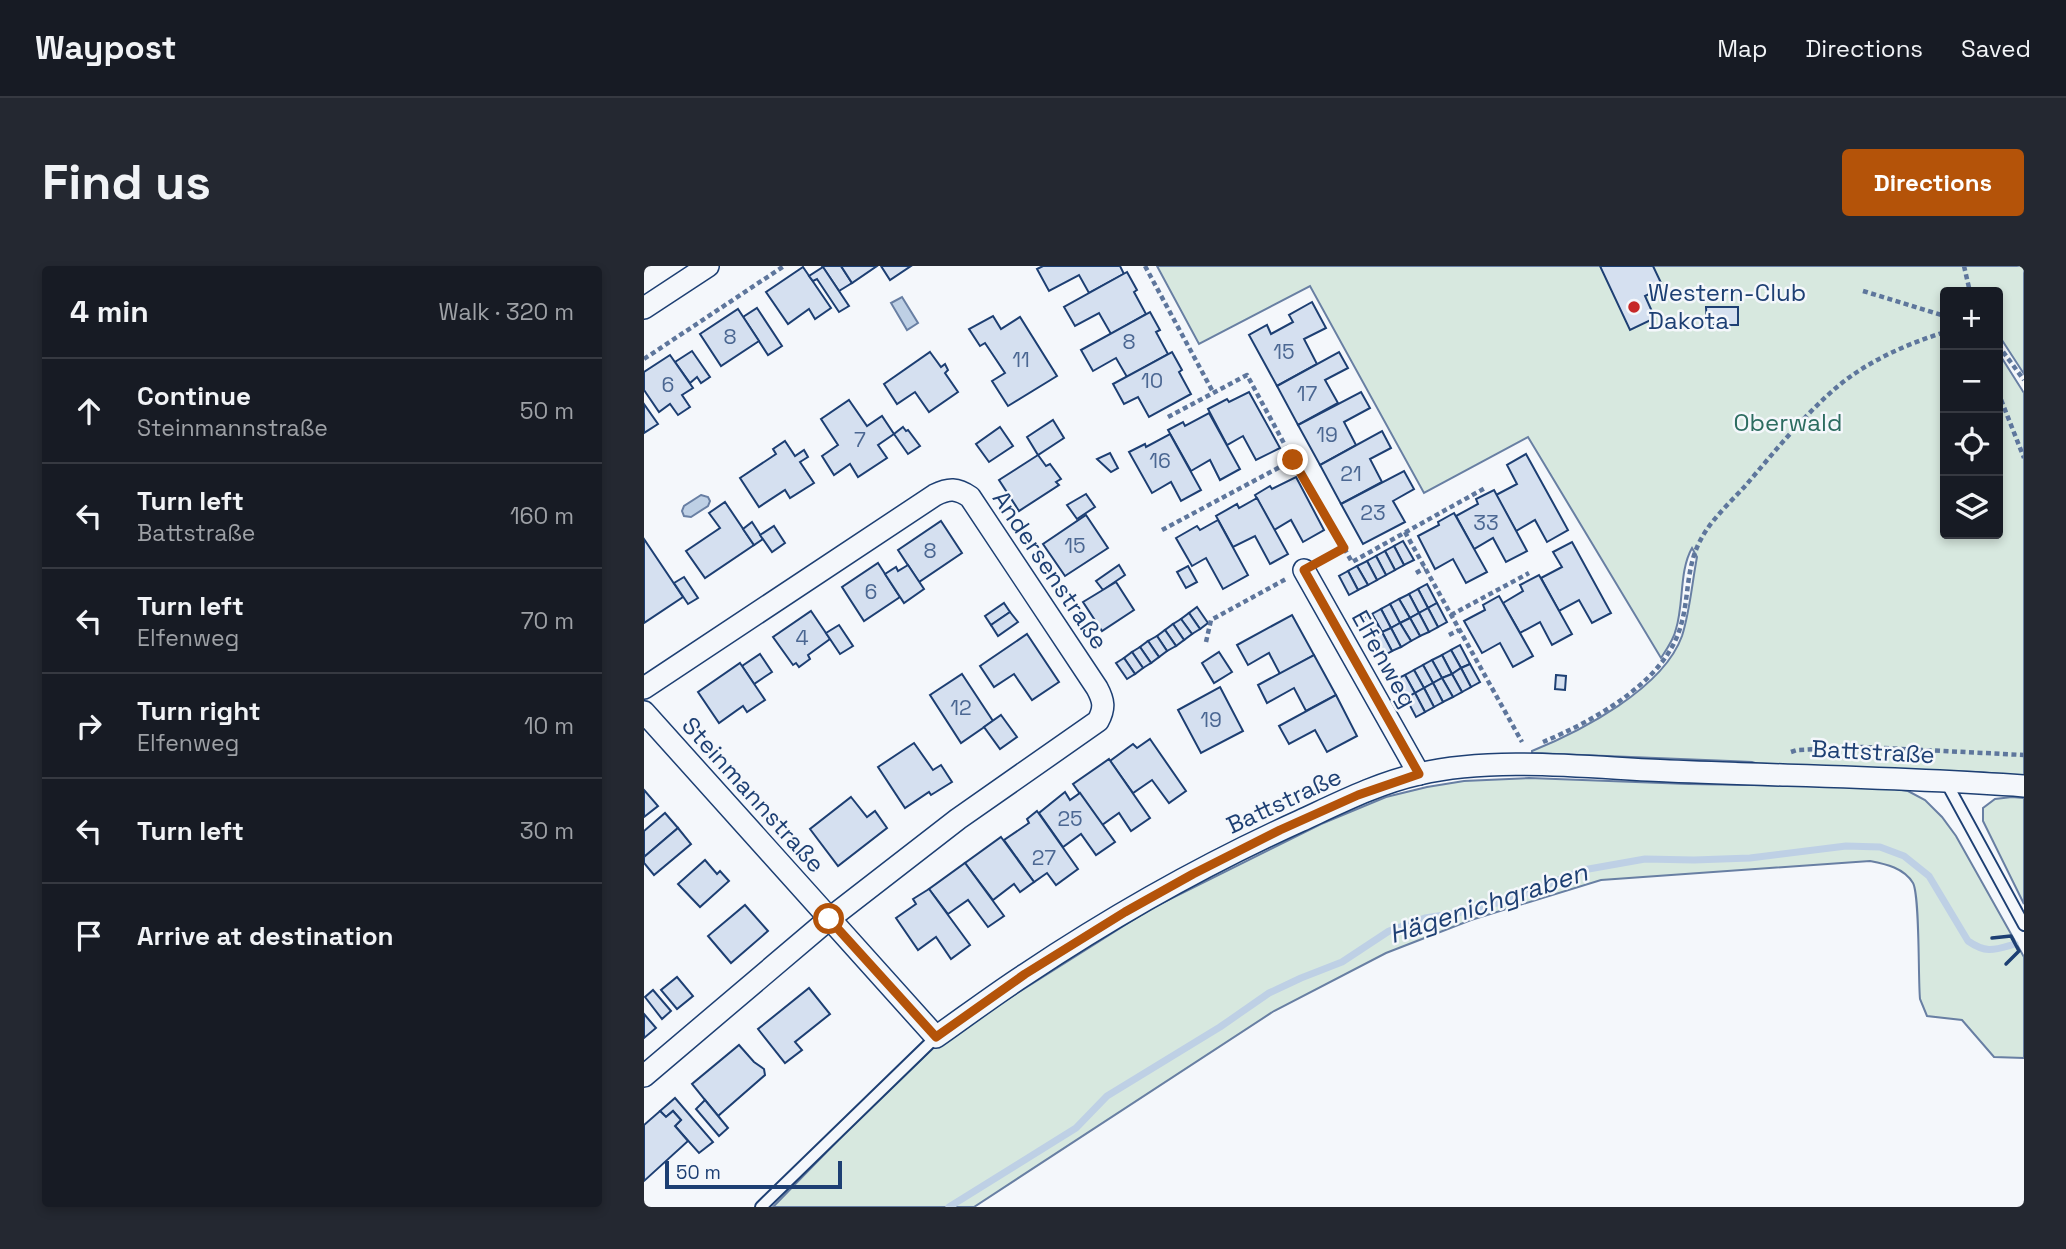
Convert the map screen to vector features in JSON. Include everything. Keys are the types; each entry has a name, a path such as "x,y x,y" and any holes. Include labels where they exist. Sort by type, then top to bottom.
{"street":[{"path":"644,308 708,266"},
{"name":"Andersenstraße","path":"644,688 935,495 952,489 970,497 1097,688 1104,710 1098,721 958,819 829,919"},
{"name":"Elfenweg","path":"1304,570 1419,774"},
{"name":"Steinmannstraße","path":"644,712 936,1037"},
{"name":"Battstraße","path":"936,1037 1025,974 1125,912 1193,874 1280,830 1358,795 1419,774 1530,757 2024,786"},
{"path":"644,1076 829,919"}],"lane":[{"name":"Battstraße","path":"1946,782 2024,925"},
{"name":"Battstraße","path":"761,1207 936,1037"}],"path":[{"path":"644,359 784,266"},
{"path":"1145,266 1213,391"},
{"path":"1964,266 1969,287"},
{"path":"1863,291 1940,314"},
{"path":"1405,532 1530,757 1640,684 1661,664 1671,651 1681,625 1692,560 1700,542 1710,525 1783,441 1851,376 1880,358 1940,333"},
{"path":"2002,350 2024,380"},
{"path":"1168,417 1247,375 1352,562 1485,488"},
{"path":"2003,405 2024,458"},
{"path":"1162,530 1293,460"},
{"path":"1206,642 1211,620 1344,548"},
{"path":"1416,573 1425,568"},
{"path":"1451,615 1530,573"},
{"path":"1449,635 1459,630"},
{"path":"1785,755 1797,750 1862,747 2024,755"}],"green space":[{"name":"Oberwald","path":"1157,266 2024,266 2024,374 2003,342 2003,287 1940,287 1940,539 2003,539 2003,360 2024,393 2024,776 1978,772 1765,766 1752,762 1532,753 1618,706 1657,674 1672,655 1682,636 1689,607 1697,557 1692,548 1683,577 1675,633 1661,658 1528,437 1424,493 1310,286 1199,344"},
{"path":"1529,778 1883,787 1908,791 1925,800 1956,836 2024,957 2024,1058 1994,1057 1962,1020 1927,1016 1920,999 1915,891 1909,878 1894,867 1870,861 1601,880 1471,920 1386,953 1274,1011 974,1207 773,1207 938,1043 1152,908 1321,824 1386,797 1464,781"},
{"path":"2024,798 2024,904 1983,821 1983,808 1995,799"}],"water":[{"path":"902,297 918,323 907,330 891,303"},
{"path":"701,495 708,497 708,506 691,517 684,516 684,506"}],"building":[{"path":"822,266 841,266 852,283 839,291"},
{"path":"841,266 877,266 852,283"},
{"path":"881,266 911,266 890,280"},
{"path":"1043,266 1120,266 1124,274 1089,293 1079,275 1049,291 1037,269"},
{"name":"Western-Club Dakota","path":"1600,266 1653,266 1663,287 1645,296 1655,318 1630,330"},
{"path":"803,267 831,308 815,319 809,309 788,324 766,292"},
{"path":"823,267 849,306 839,312 817,279 813,281 809,276"},
{"path":"1127,272 1146,314 1111,334 1099,313 1075,326 1064,307"},
{"path":"1312,302 1326,328 1304,339 1317,364 1277,386 1249,335 1267,325 1271,334 1293,322 1289,315"},
{"path":"1706,307 1738,307 1738,325 1707,325"},
{"path":"757,308 782,346 768,355 743,317"},
{"path":"738,309 759,341 721,366 700,334"},
{"path":"1150,312 1160,330 1156,332 1168,354 1127,377 1116,358 1093,371 1081,350"},
{"path":"993,316 1001,329 1020,317 1057,376 1008,406 992,381 1005,373 985,343 980,346 969,329"},
{"path":"692,351 710,377 701,383 697,377 690,383 675,362"},
{"path":"930,352 941,367 945,364 948,370 945,373 958,392 929,412 915,392 897,404 884,384"},
{"path":"1172,352 1191,394 1149,417 1138,397 1124,404 1113,384"},
{"path":"1339,352 1348,368 1325,380 1338,403 1298,425 1277,386"},
{"path":"670,355 693,388 682,395 690,407 678,415 670,404 659,412 644,390 644,372"},
{"path":"1249,392 1280,448 1256,460 1243,436 1227,445 1208,409"},
{"path":"1361,392 1370,408 1344,422 1356,445 1320,465 1298,425"},
{"path":"849,400 867,426 882,416 894,434 878,445 887,458 858,477 850,464 834,475 822,456 838,445 821,419"},
{"path":"644,404 658,424 644,433"},
{"path":"1209,413 1240,469 1220,480 1210,460 1191,471 1168,430 1183,422 1185,426"},
{"path":"1053,420 1064,438 1038,455 1027,437"},
{"path":"903,427 920,446 908,454 894,434"},
{"path":"1000,427 1013,446 989,462 976,444"},
{"path":"1382,431 1391,448 1370,459 1382,482 1341,504 1320,465"},
{"path":"1170,434 1201,490 1181,501 1171,482 1152,493 1129,452 1145,444 1146,447"},
{"path":"785,441 795,456 804,450 808,457 800,462 814,483 790,498 785,490 759,507 740,478 776,454 773,449"},
{"path":"1110,453 1118,468 1111,472 1097,459"},
{"path":"1526,454 1568,530 1547,542 1535,520 1516,531 1496,495 1517,484 1507,465"},
{"path":"1038,455 1046,466 1050,464 1061,479 1056,482 1059,485 1019,511 999,480"},
{"path":"1404,471 1414,489 1393,501 1405,522 1363,544 1341,504"},
{"path":"1296,477 1324,530 1303,542 1291,520 1274,530 1255,495 1270,486 1272,489"},
{"path":"1494,490 1527,551 1506,562 1493,538 1474,549 1456,516 1478,504 1476,499"},
{"path":"1086,494 1095,507 1077,519 1067,505"},
{"path":"1257,498 1288,554 1270,564 1255,536 1233,547 1216,516 1237,504 1239,508"},
{"path":"725,502 754,545 705,578 686,551 720,528 709,513"},
{"path":"1454,513 1487,572 1466,583 1453,559 1435,569 1418,536"},
{"path":"1086,515 1108,548 1065,576 1043,544"},
{"path":"1218,520 1248,575 1223,589 1206,558 1192,566 1176,538 1197,526 1200,530"},
{"path":"941,521 962,553 919,582 898,550"},
{"path":"752,522 763,539 754,545 743,529"},
{"path":"774,526 785,543 772,552 760,535"},
{"path":"644,539 683,597 644,623"},
{"path":"1403,541 1414,560 1404,565 1394,546"},
{"path":"1572,542 1611,613 1592,623 1579,600 1559,611 1541,578 1562,567 1553,552"},
{"path":"1394,546 1404,565 1395,570 1385,551"},
{"path":"1385,551 1395,570 1386,575 1376,556"},
{"path":"1376,556 1386,575 1377,580 1367,561"},
{"path":"1367,561 1377,580 1368,585 1357,566"},
{"path":"878,563 900,597 864,621 842,587"},
{"path":"908,565 924,589 904,603 885,574 896,567 898,571"},
{"path":"1119,565 1125,575 1103,590 1096,581"},
{"path":"1188,566 1197,582 1186,588 1177,572"},
{"path":"1357,566 1368,585 1358,590 1348,571"},
{"path":"1348,571 1358,590 1349,595 1339,576"},
{"path":"1539,575 1572,634 1552,645 1540,622 1520,633 1503,603 1523,591 1520,585"},
{"path":"684,577 698,598 688,604 674,583"},
{"path":"1116,582 1134,610 1102,631 1083,602"},
{"path":"1427,584 1437,603 1428,608 1418,589"},
{"path":"1418,589 1428,608 1419,613 1409,594"},
{"path":"1409,594 1419,613 1410,618 1399,599"},
{"path":"1499,596 1533,656 1513,667 1500,643 1482,653 1464,621 1485,610 1483,605"},
{"path":"1399,599 1410,618 1400,623 1390,604"},
{"path":"1004,603 1010,612 991,625 985,616"},
{"path":"1437,603 1447,622 1438,627 1428,608"},
{"path":"1390,604 1400,623 1391,628 1381,609"},
{"path":"1197,607 1208,623 1200,629 1189,613"},
{"path":"1428,608 1438,627 1429,632 1419,613"},
{"path":"1381,609 1391,628 1382,632 1372,614"},
{"path":"811,611 830,639 808,655 810,659 799,667 796,663 793,665 773,637"},
{"path":"1010,612 1018,622 998,636 991,625"},
{"path":"1189,613 1200,629 1192,634 1181,619"},
{"path":"1419,613 1429,632 1420,636 1410,618"},
{"path":"1372,614 1382,632 1373,638 1363,619"},
{"path":"1292,615 1314,655 1280,674 1269,653 1248,665 1237,645"},
{"path":"1410,618 1420,636 1411,641 1400,623"},
{"path":"1181,619 1192,634 1184,640 1173,624"},
{"path":"1400,623 1411,641 1401,647 1391,628"},
{"path":"1173,624 1184,640 1176,646 1165,630"},
{"path":"839,625 853,646 840,654 826,633"},
{"path":"1391,628 1401,647 1392,651 1382,632"},
{"path":"1165,630 1176,646 1167,651 1157,636"},
{"path":"1382,632 1392,651 1383,656 1373,638"},
{"path":"1027,634 1059,682 1032,700 1014,674 994,687 980,666"},
{"path":"1157,636 1167,651 1159,657 1148,641"},
{"path":"1148,641 1159,657 1151,663 1140,647"},
{"path":"1460,645 1470,664 1461,668 1451,650"},
{"path":"1140,647 1151,663 1143,668 1132,652"},
{"path":"1451,650 1461,668 1452,674 1442,655"},
{"path":"1132,652 1143,668 1135,674 1124,658"},
{"path":"1219,652 1232,672 1214,683 1202,663"},
{"path":"760,654 772,672 754,684 742,666"},
{"path":"1314,655 1336,695 1306,711 1294,688 1267,703 1258,685"},
{"path":"1442,655 1452,674 1442,678 1432,660"},
{"path":"1124,658 1135,674 1127,679 1116,663"},
{"path":"1432,660 1442,678 1433,683 1423,665"},
{"path":"740,663 765,700 747,712 743,706 719,723 698,692"},
{"path":"1470,664 1480,682 1471,687 1461,668"},
{"path":"1423,665 1433,683 1424,688 1414,670"},
{"path":"1461,668 1471,687 1462,692 1452,674"},
{"path":"1414,670 1424,688 1415,693 1405,675"},
{"path":"962,674 993,721 961,743 930,695"},
{"path":"1452,674 1462,692 1453,697 1442,678"},
{"path":"1405,675 1415,693 1406,698 1396,679"},
{"path":"1556,675 1566,676 1565,690 1555,689"},
{"path":"1442,678 1453,697 1443,702 1433,683"},
{"path":"1433,683 1443,702 1434,707 1424,688"},
{"path":"1220,687 1243,731 1201,753 1178,710"},
{"path":"1424,688 1434,707 1425,712 1415,693"},
{"path":"1415,693 1425,712 1416,717 1406,698"},
{"path":"1336,695 1357,736 1327,752 1315,730 1289,744 1279,726"},
{"path":"1001,715 1017,737 1000,749 984,727"},
{"path":"1150,739 1186,791 1169,803 1152,780 1133,793 1110,761 1133,744 1137,748"},
{"path":"914,743 933,770 941,765 952,782 931,795 929,792 905,808 878,767"},
{"path":"1109,759 1150,818 1131,831 1119,813 1102,825 1073,784"},
{"path":"644,790 658,806 644,817"},
{"path":"1065,792 1070,800 1080,793 1115,842 1096,855 1081,834 1063,847 1039,813"},
{"path":"851,797 867,817 875,811 887,828 838,866 810,829"},
{"path":"1037,811 1078,869 1056,885 1047,873 1034,882 1004,840 1029,823 1027,819"},
{"path":"665,813 678,828 644,857 644,831"},
{"path":"678,828 691,844 654,875 644,863 644,857"},
{"path":"1001,837 1034,882 1020,892 1014,884 993,900 965,863"},
{"path":"705,860 717,874 720,871 729,881 700,907 678,884"},
{"path":"965,863 1004,916 988,927 968,900 948,914 929,889"},
{"path":"929,889 970,945 951,959 936,937 918,950 896,918 916,904 913,899"},
{"path":"745,905 768,931 731,963 708,936"},
{"path":"677,977 693,996 677,1009 661,990"},
{"path":"809,988 830,1014 795,1042 802,1050 785,1063 758,1029"},
{"path":"653,990 671,1011 662,1019 645,997"},
{"path":"644,1014 656,1028 644,1038"},
{"path":"739,1045 764,1069 765,1075 718,1116 692,1084"},
{"path":"675,1098 713,1142 699,1153 675,1126 681,1120 673,1111 666,1117 660,1111"},
{"path":"705,1100 728,1128 719,1136 696,1109"},
{"path":"660,1111 666,1117 673,1111 681,1120 675,1126 688,1141 644,1181 644,1125"}],"waterway":[{"name":"Hägenichgraben","path":"949,1207 1076,1128 1107,1096 1220,1027 1269,993 1342,962 1389,931 1425,918 1475,910 1583,870 1645,859 1750,858 1846,846 1880,847 1904,856 1929,876 1968,941 1980,948 1991,950 2015,944"}],"wall":[{"path":"1992,938 2011,936 2019,951 2006,964"}],"place":[{"name":"Western-Club Dakota","path":"1634,307"}],"route":[{"path":"829,919 936,1037 1025,974 1125,912 1193,874 1280,830 1358,795 1419,774 1304,570 1344,548 1293,460"}]}
